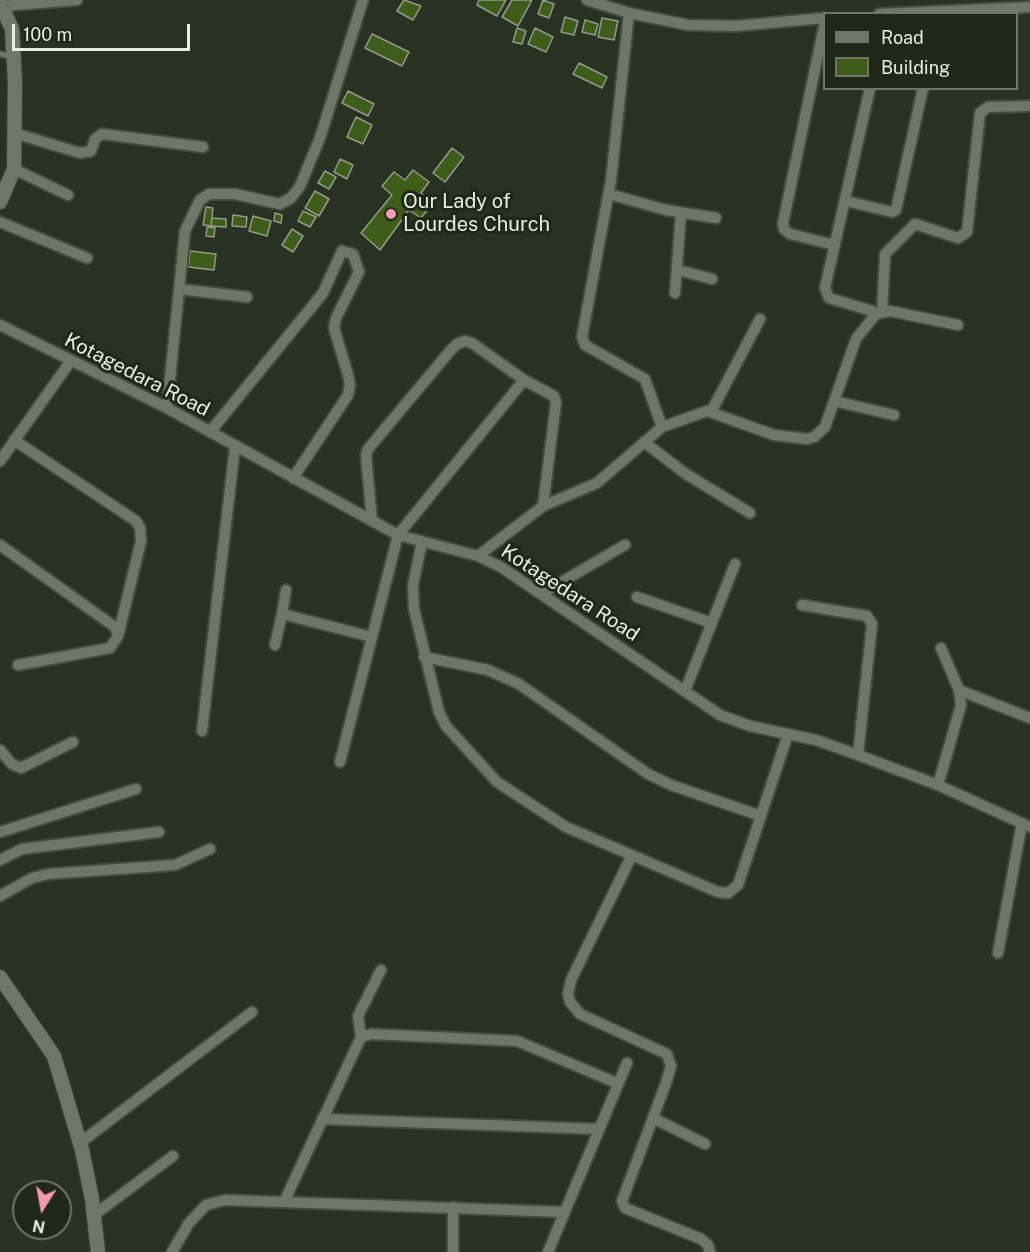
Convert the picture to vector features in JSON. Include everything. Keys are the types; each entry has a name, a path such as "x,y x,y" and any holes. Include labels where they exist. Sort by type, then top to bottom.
{"street":[{"path":"0,202 14,169 14,133 7,56 12,29 1,5 77,0"},
{"path":"167,408 185,231 200,200 209,194 235,194 280,204 291,198 300,186 320,138 363,0"},
{"path":"587,0 629,13 688,25 736,26 823,18"},
{"path":"890,12 910,5 939,12 1030,7"},
{"path":"629,13 609,194 582,337 585,345 645,379 662,427"},
{"path":"823,35 783,223 784,229 790,234 835,245"},
{"path":"870,90 825,288 826,296 878,313 890,311 958,325"},
{"path":"846,201 892,212 896,210 923,90"},
{"path":"478,556 543,506 597,483 662,427 711,412 725,415 752,429 807,439 814,437 825,427 856,339 878,313 885,254 915,224 927,226 950,237 964,237 970,225 980,113 988,107 1030,106"},
{"path":"14,133 80,153 91,151 95,139 102,134 203,147"},
{"path":"14,169 68,195"},
{"path":"609,194 681,213 716,218"},
{"path":"675,293 681,213"},
{"path":"0,222 87,258"},
{"path":"210,432 323,293 342,251 353,254 359,272 336,318 334,328 351,385 348,395 293,478"},
{"path":"678,270 712,279"},
{"path":"179,289 246,297"},
{"path":"711,412 760,319"},
{"name":"Kotagedara Road","path":"0,325 70,362 167,408 398,535 478,556 501,567 720,714 750,726 816,740 858,755 938,785 1026,825"},
{"path":"372,521 366,456 369,449 457,344 472,342 524,380 549,391 556,402 543,506"},
{"path":"0,461 70,362"},
{"path":"340,762 398,535 524,380"},
{"path":"834,401 894,415"},
{"path":"14,440 136,521 140,528 141,540 118,636 110,648 18,664"},
{"path":"644,442 686,474 750,513"},
{"path":"202,731 235,446"},
{"path":"422,542 413,597 424,657 436,703 446,726 497,782 566,827 631,857 718,892 728,893 738,885 788,734"},
{"path":"0,545 115,627 118,636"},
{"path":"541,594 625,545"},
{"path":"685,691 735,564"},
{"path":"275,645 286,590"},
{"path":"637,597 712,623"},
{"path":"802,605 867,616 872,624 858,755"},
{"path":"282,614 372,637"},
{"path":"938,785 961,705 959,690 941,648"},
{"path":"424,657 468,664 519,684 648,774 671,785 761,816"},
{"path":"959,690 1030,718"},
{"path":"0,750 12,764 21,768 74,742"},
{"path":"0,832 136,789"},
{"path":"998,953 1026,825"},
{"path":"0,860 22,849 159,832"},
{"path":"0,896 32,878 48,874 175,865 210,849"},
{"path":"631,857 571,980 568,994 570,1002 580,1014 667,1054 671,1066 622,1201 625,1208 701,1239 708,1245 710,1252"},
{"path":"284,1202 361,1036 358,1016 381,970"},
{"path":"0,977 54,1056 80,1143 94,1215 98,1252"},
{"path":"80,1143 252,1012"},
{"path":"361,1036 517,1041 617,1083"},
{"path":"548,1252 597,1129 627,1063"},
{"path":"653,1118 705,1144"},
{"path":"322,1119 597,1129"},
{"path":"94,1215 173,1156"},
{"path":"172,1252 189,1223 206,1205 225,1200 564,1212"},
{"path":"453,1207 453,1252"}],"building":[{"path":"404,0 421,6 413,20 397,11"},
{"path":"479,0 506,0 497,16 477,5"},
{"path":"512,0 532,0 518,26 502,17"},
{"path":"543,0 554,4 549,18 538,14"},
{"path":"565,17 578,21 574,35 561,32"},
{"path":"602,18 618,21 614,40 598,37"},
{"path":"585,20 598,24 595,35 582,32"},
{"path":"517,28 526,31 522,44 513,42"},
{"path":"535,28 553,37 546,52 528,44"},
{"path":"372,34 409,52 402,66 365,48"},
{"path":"579,63 607,77 602,88 573,74"},
{"path":"348,91 374,104 368,116 342,103"},
{"path":"356,117 372,125 363,144 347,137"},
{"path":"452,148 464,157 445,182 433,173"},
{"path":"340,159 353,165 347,179 334,172"},
{"name":"Our Lady of Lourdes Church","path":"413,170 429,182 421,193 433,203 421,218 409,210 380,250 361,233 392,195 382,186 394,172 405,180"},
{"path":"325,171 336,177 329,189 318,183"},
{"path":"315,191 329,199 319,216 305,208"},
{"path":"206,207 213,208 211,226 203,225"},
{"path":"303,211 316,217 310,227 298,221"},
{"path":"275,213 282,215 281,223 274,221"},
{"path":"233,215 247,217 246,227 232,226"},
{"path":"253,216 271,221 267,236 249,231"},
{"path":"212,218 226,219 226,227 211,226"},
{"path":"207,227 215,228 214,237 206,236"},
{"path":"292,229 303,236 293,252 282,245"},
{"path":"190,251 216,254 214,270 188,267"}],"place":[{"name":"Our Lady of Lourdes Church","path":"391,214"}]}
